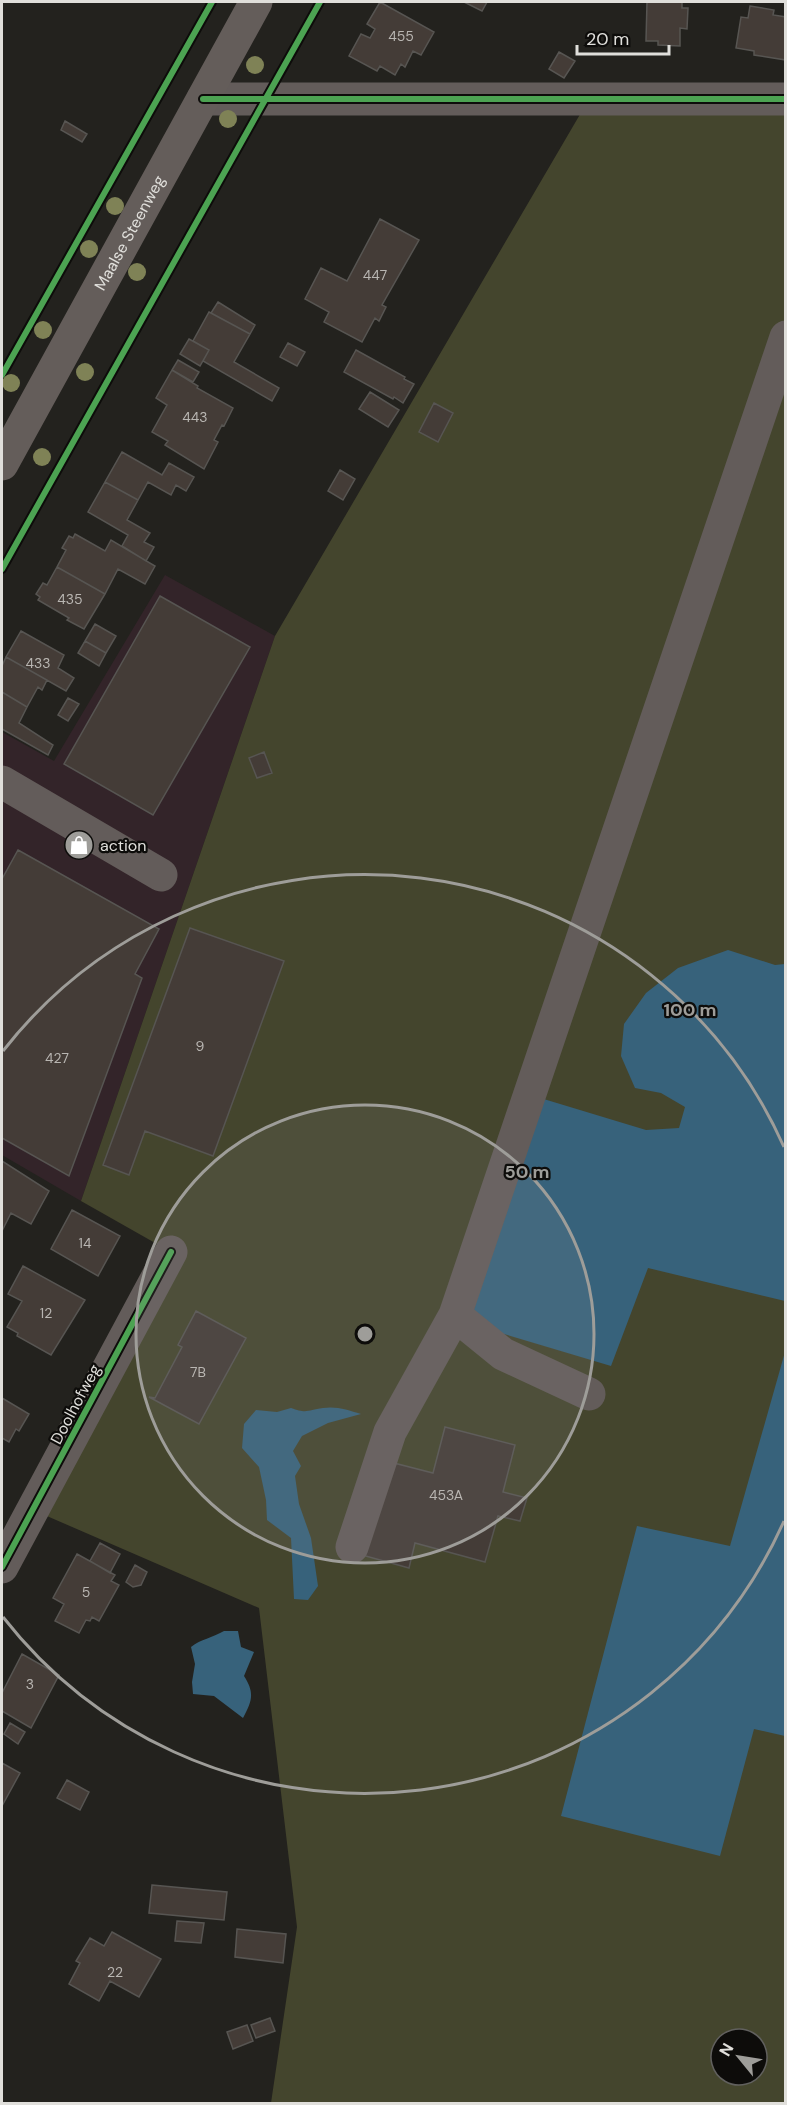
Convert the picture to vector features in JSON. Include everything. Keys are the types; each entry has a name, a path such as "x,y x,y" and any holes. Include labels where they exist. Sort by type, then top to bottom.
{"main road":[{"name":"Maalse Steenweg","path":"2,464 256,2"}],"street":[{"path":"203,99 786,99"},
{"path":"352,1547 390,1432 454,1315 786,337"},
{"path":"2,782 161,875"},
{"name":"Doolhofweg","path":"2,1567 171,1252"},
{"path":"454,1315 503,1354 589,1394"}],"shaded area":[{"path":"165,575 275,636 81,1201 2,1155 2,732 54,761"}],"green space":[{"path":"589,99 785,99 785,2103 271,2103 297,1927 259,1608 33,1510 171,1252 81,1201 275,636"}],"water":[{"path":"728,950 775,965 785,964 785,1301 648,1268 611,1366 494,1331 470,1318 537,1097 646,1130 679,1128 685,1107 661,1093 635,1088 621,1056 624,1024 646,993 678,968"},
{"path":"785,1352 785,1736 754,1729 720,1856 561,1816 637,1526 730,1546"},
{"path":"291,1408 304,1411 333,1408 361,1414 328,1423 302,1436 293,1451 301,1466 295,1476 299,1504 311,1538 318,1586 308,1600 294,1599 291,1538 267,1520 266,1500 259,1467 242,1448 244,1424 256,1410 277,1412"},
{"path":"224,1631 238,1631 241,1647 254,1652 244,1676 250,1687 251,1697 243,1718 214,1696 193,1694 195,1664 191,1647"}],"building":[{"path":"380,2 434,32 421,55 413,51 405,67 401,64 395,75 380,66 377,71 349,56 361,34 370,38 375,29 367,24"},
{"path":"464,2 487,2 482,11"},
{"path":"647,2 682,2 682,8 688,8 687,29 680,28 680,46 658,45 658,41 646,41"},
{"path":"750,6 774,10 773,15 786,17 786,60 754,55 754,51 736,48 741,17 748,18"},
{"path":"559,52 575,61 564,78 549,69"},
{"path":"65,121 87,134 82,142 61,130"},
{"path":"380,219 419,240 382,305 386,307 379,321 375,318 362,342 324,322 329,312 305,299 321,268 347,281"},
{"path":"218,302 255,325 250,334 211,313"},
{"path":"209,312 250,334 234,362 279,388 272,401 203,361 209,350 193,341"},
{"path":"189,339 209,350 200,366 180,354"},
{"path":"288,343 305,352 297,366 280,357"},
{"path":"356,350 414,384 403,403 344,372"},
{"path":"178,360 199,372 193,382 172,370"},
{"path":"172,370 198,386 197,388 233,408 214,440 218,442 204,469 165,445 168,441 152,432 167,405 156,398"},
{"path":"370,392 399,410 388,427 359,409"},
{"path":"434,403 453,413 438,442 419,432"},
{"path":"122,452 162,475 169,463 194,477 186,491 176,485 171,495 148,482 138,500 105,482"},
{"path":"340,470 355,479 343,500 328,491"},
{"path":"105,482 138,500 127,520 150,533 144,542 154,547 146,561 122,546 128,535 88,512"},
{"path":"75,534 105,551 111,540 155,566 145,584 118,569 105,594 57,567 66,550 62,548 69,536 73,538"},
{"path":"57,567 105,594 84,629 38,600 40,597 36,594 43,583 47,585"},
{"path":"160,596 250,647 153,815 64,764"},
{"path":"95,624 116,636 106,653 85,641"},
{"path":"21,631 64,655 58,668 74,678 66,691 6,657"},
{"path":"85,641 106,653 99,666 78,653"},
{"path":"6,657 47,680 42,690 38,687 27,707 2,692 2,666"},
{"path":"2,692 27,707 19,723 53,745 48,755 2,729"},
{"path":"68,698 79,704 68,721 58,715"},
{"path":"264,752 272,773 257,778 249,758"},
{"path":"18,850 159,929 135,974 142,978 69,1176 2,1138 2,879"},
{"path":"190,928 284,961 213,1156 145,1131 129,1175 103,1165"},
{"path":"2,1161 49,1191 31,1224 11,1213 2,1231"},
{"path":"72,1210 120,1236 98,1276 51,1249"},
{"path":"23,1266 85,1300 51,1355 17,1336 18,1333 7,1327 22,1301 8,1294"},
{"path":"196,1311 246,1338 199,1424 149,1397 155,1398 182,1347 178,1345"},
{"path":"2,1398 29,1414 19,1431 16,1429 9,1442 2,1438"},
{"path":"445,1427 515,1445 503,1492 527,1498 520,1521 498,1516 485,1562 415,1543 409,1568 362,1555 386,1461 433,1473"},
{"path":"100,1543 120,1554 110,1573 90,1561"},
{"path":"77,1554 115,1575 111,1581 119,1585 99,1621 92,1617 90,1621 86,1620 79,1633 55,1621 64,1604 53,1598"},
{"path":"135,1565 147,1572 141,1585 133,1587 126,1582"},
{"path":"22,1654 59,1675 31,1728 2,1711 2,1693"},
{"path":"10,1723 25,1732 18,1744 4,1734"},
{"path":"2,1763 20,1773 2,1806"},
{"path":"67,1780 89,1792 80,1810 57,1798"},
{"path":"152,1885 227,1892 224,1920 149,1913"},
{"path":"177,1921 204,1923 201,1943 175,1941"},
{"path":"237,1929 286,1934 283,1963 235,1957"},
{"path":"112,1932 161,1959 139,1997 110,1981 99,2001 69,1984 80,1963 76,1961 90,1938 104,1946"},
{"path":"270,2018 275,2031 256,2038 251,2025"},
{"path":"247,2025 253,2041 233,2049 227,2032"}],"cycle path":[{"path":"2,375 212,2"},
{"path":"2,569 320,2"},
{"path":"203,99 786,99"},
{"path":"2,1567 171,1252"}],"place":[{"name":"action","path":"79,845"}]}
